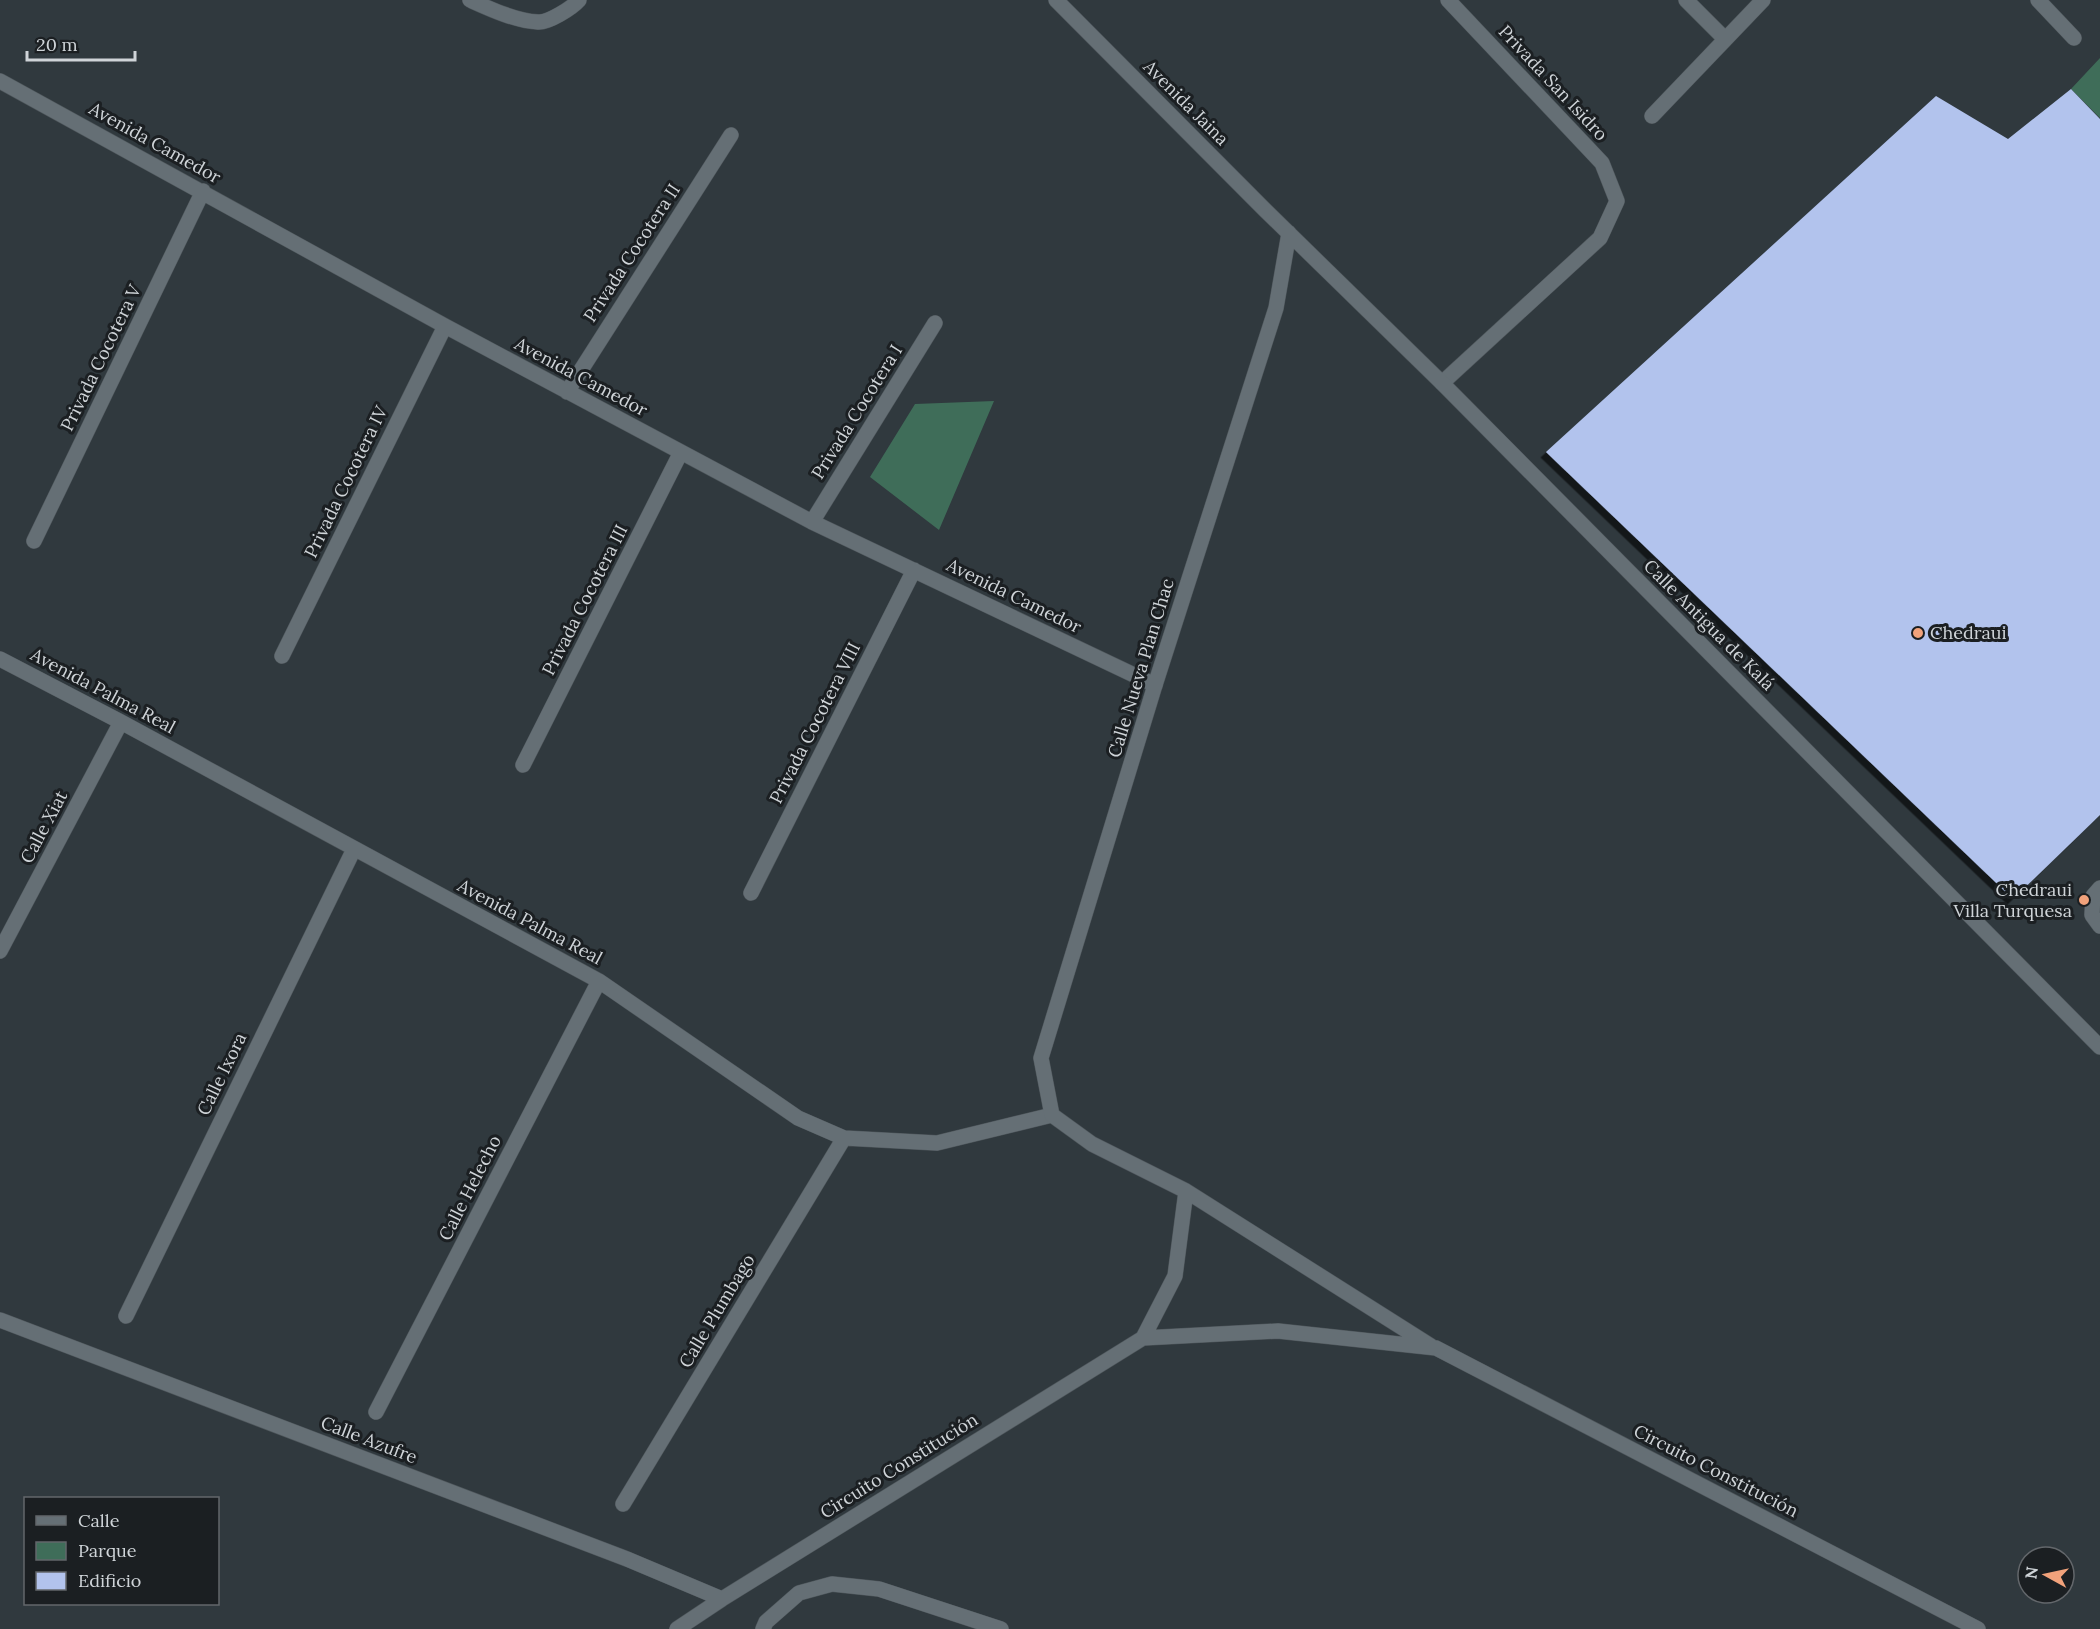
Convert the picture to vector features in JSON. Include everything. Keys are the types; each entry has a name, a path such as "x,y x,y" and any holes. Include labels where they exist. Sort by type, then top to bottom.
{"street":[{"path":"470,0 501,13 540,23 572,8 579,0"},
{"name":"Avenida Jaina","path":"1056,0 1289,232"},
{"name":"Privada San Isidro","path":"1442,382 1600,238 1617,201 1602,164 1448,0"},
{"path":"1686,0 1724,38"},
{"path":"1652,116 1724,38 1763,0"},
{"path":"2038,0 2074,38"},
{"name":"Avenida Camedor","path":"0,81 445,326 812,522 1155,685"},
{"name":"Privada Cocotera II","path":"567,392 731,135"},
{"name":"Privada Cocotera V","path":"33,541 203,191"},
{"name":"Calle Antigua de Kalá","path":"1289,232 1442,382 2100,1047"},
{"name":"Calle Nueva Plan Chac","path":"1052,1115 1041,1058 1155,685 1276,308 1289,232"},
{"name":"Privada Cocotera I","path":"812,522 935,323"},
{"name":"Privada Cocotera IV","path":"282,656 445,326"},
{"name":"Privada Cocotera III","path":"524,765 681,452"},
{"name":"Privada Cocotera VIII","path":"751,893 914,570"},
{"name":"Avenida Palma Real","path":"0,659 122,722 599,981 798,1118 844,1138 937,1143 1052,1115"},
{"name":"Calle Xiat","path":"0,951 122,722"},
{"name":"Calle Ixora","path":"126,1316 354,849"},
{"path":"2100,888 2092,896 2092,915 2100,926"},
{"name":"Calle Helecho","path":"375,1412 599,981"},
{"name":"Circuito Constitución","path":"1052,1115 1092,1144 1186,1191 1436,1348 1978,1629"},
{"name":"Calle Plumbago","path":"623,1504 844,1138"},
{"path":"1143,1338 1175,1276 1186,1191"},
{"name":"Calle Azufre","path":"0,1320 616,1555 722,1599"},
{"name":"Circuito Constitución","path":"677,1629 1143,1338 1278,1331 1436,1348"},
{"path":"763,1629 766,1622 800,1593 832,1584 879,1589 1001,1629"}],"green space":[{"path":"2100,58 2100,118 2071,89"},
{"path":"994,401 939,530 870,477 915,404"}],"building":[{"name":"Chedraui","path":"2071,89 2100,119 2100,815 2013,899 1546,452 1936,96 2008,139"}],"place":[{"name":"Chedraui","path":"1918,633"},
{"name":"Chedraui Villa Turquesa","path":"2084,900"}]}
